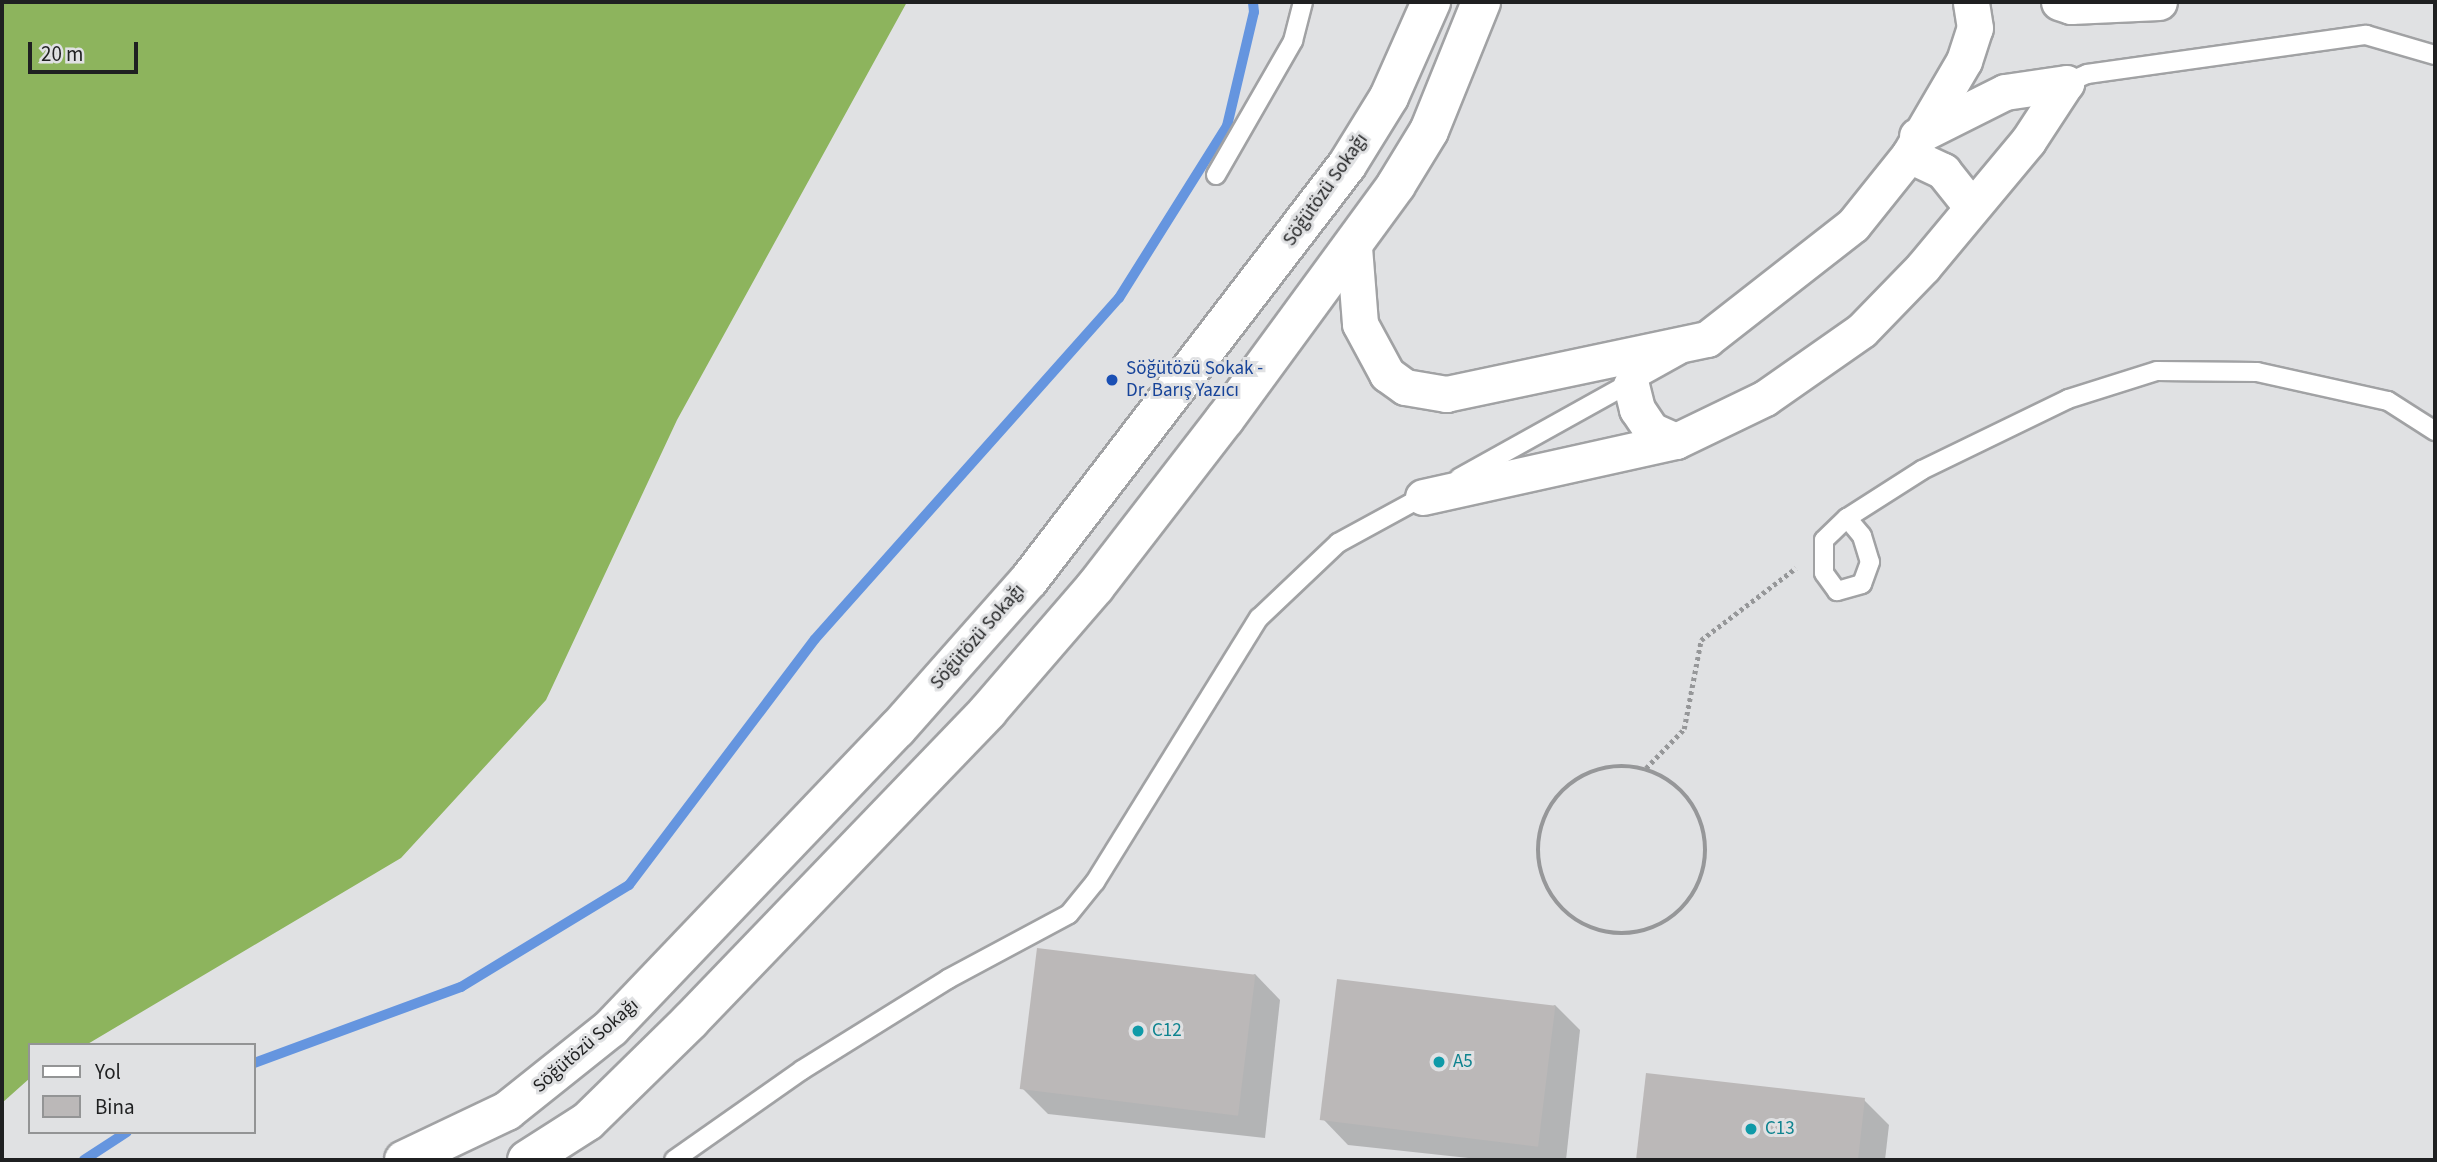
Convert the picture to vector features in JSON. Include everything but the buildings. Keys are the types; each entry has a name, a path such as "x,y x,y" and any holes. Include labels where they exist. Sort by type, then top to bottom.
{"street":[{"name":"Söğütözü Sokağı","path":"404,1160 507,1111 611,1028 941,679 1029,580 1347,165 1389,97 1430,2"},
{"path":"527,1160 588,1121 621,1091 988,711 1095,587 1354,247 1429,131 1481,2"},
{"path":"1354,247 1360,324 1387,374 1405,387 1446,394 1707,339 1853,225 1913,146 1964,61 1975,28 1971,2"},
{"path":"2059,2 2071,6 2159,2"},
{"path":"1913,146 2005,92 2066,83"},
{"path":"1423,497 1676,440 1765,398 1862,330 1923,267 1970,205 2028,141 2066,83"},
{"path":"1913,146 1943,171 1970,205"},
{"path":"1631,385 1637,410 1651,430 1676,440"}],"lane":[{"path":"1216,175 1293,41 1303,2"},
{"path":"2066,83 2087,74 2366,35 2435,55"},
{"path":"674,1160 802,1070 948,979 1069,914 1095,882 1259,618 1338,543 1631,385 1707,339"},
{"path":"1847,518 1862,536 1870,562 1862,584 1838,591 1824,573 1824,540 1847,518 1922,470 2068,399 2157,371 2257,372 2388,401 2435,431"}],"path":[{"path":"1646,768 1684,729 1701,640 1824,550"},
{"path":"1619,765 1646,768 1672,781 1692,802 1704,827 1706,856 1700,884 1684,908 1662,925 1635,934 1607,934 1580,924 1551,895 1537,856 1540,829 1550,804 1580,777 1619,765"}],"green space":[{"path":"2,2 907,2 677,420 546,700 401,858 89,1043 28,1043 28,1080 2,1103"}],"waterway":[{"path":"256,1062 461,987 629,885 815,639 1119,298 1227,126 1254,12 1253,2"},
{"path":"84,1160 124,1134"}],"place":[{"name":"Söğütözü Sokak - Dr. Barış Yazıcı","path":"1112,380"},
{"name":"C12","path":"1138,1031"},
{"name":"A5","path":"1439,1062"},
{"name":"C13","path":"1751,1129"}]}
